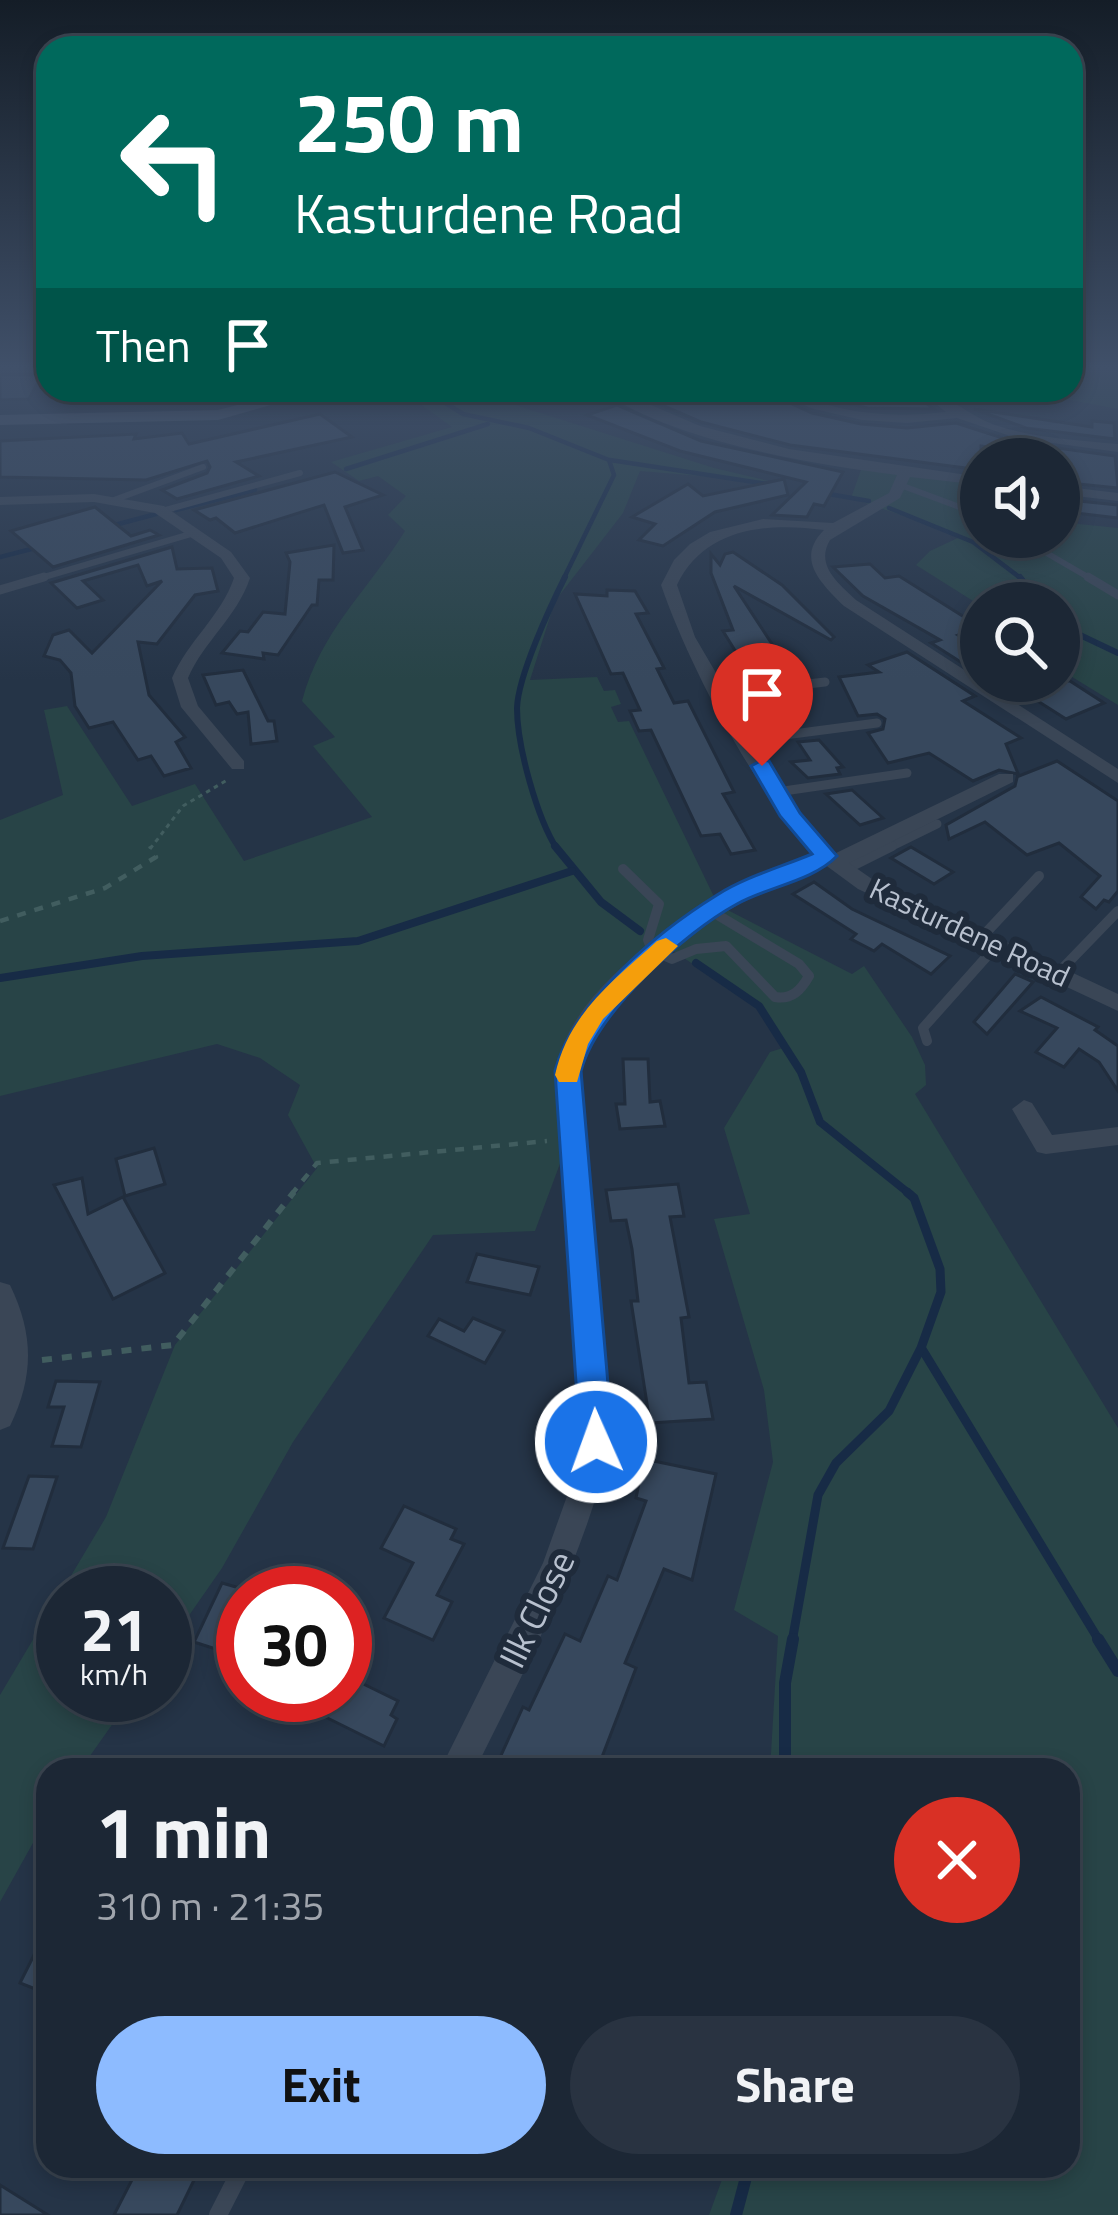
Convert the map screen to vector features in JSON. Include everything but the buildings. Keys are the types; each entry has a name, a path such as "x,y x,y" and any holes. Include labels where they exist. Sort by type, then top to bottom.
{"street":[{"path":"876,473 960,480"},
{"path":"904,479 895,496 819,539 814,560 833,589 1118,777"},
{"path":"1080,492 1118,497"},
{"path":"0,501 114,500 162,511 226,555 242,578 233,602 195,648 180,678 190,707 238,765"},
{"name":"Kasturdene Road","path":"833,527 782,520 730,531 705,542 673,572 672,602 777,792 804,834 865,884 1118,1003"},
{"name":"Ilk Close","path":"463,1758 571,1537 596,1442 568,1071 575,1044 594,1012 711,911 757,884 835,863 1006,778"},
{"path":"1024,1108 1046,1144 1118,1136"},
{"path":"0,1293 16,1329 17,1363 0,1417"}],"lane":[{"path":"114,500 186,473"},
{"path":"162,511 295,473"},
{"path":"904,479 960,505"},
{"path":"0,590 194,533"},
{"path":"1054,558 1118,596"},
{"path":"720,694 825,682"},
{"path":"746,740 878,724"},
{"path":"777,792 907,772"},
{"path":"835,863 937,824"},
{"path":"623,869 659,904 648,940 658,953 672,959 700,946 731,947 748,959 775,997 792,996 805,985 809,976 799,964 711,911"},
{"path":"927,1041 923,1028 1039,875"},
{"path":"1058,973 1118,911"},
{"path":"218,2215 237,2178"}],"path":[{"path":"0,921 50,908 143,870 156,857 148,847 151,841 173,814 194,794 233,776 238,765"},
{"path":"17,1363 173,1345 317,1163 552,1140"}],"green space":[{"path":"348,473 639,473 623,513 555,601 530,680 597,677 604,691 615,690 621,704 611,707 618,722 629,721 718,905 852,974 864,966 912,1037 925,1065 926,1085 915,1094 1118,1428 1118,2215 709,2215 723,2178 1080,2178 1080,1758 771,1758 778,1636 734,1610 773,1462 764,1390 714,1219 750,1214 724,1128 770,1052 783,1048 757,1007 666,946 593,1009 568,1142 535,1231 433,1235 293,1442 192,1611 192,1566 77,1566 106,1517 175,1345 317,1168 288,1115 300,1085 260,1058 217,1044 0,1096 0,820 63,795 44,710 67,706 132,806 195,784 244,861 372,817 313,746 335,737 302,701 333,632 405,531 388,515 406,496 378,476 359,481"},
{"path":"669,473 737,473 773,482"},
{"path":"860,473 960,479 960,535 851,498"},
{"path":"1080,524 1118,528 1118,705 1080,682 1080,582 960,582 960,593 916,565 930,551 960,537 960,558 1080,558"},
{"path":"36,1635 36,1722 114,1722 88,1758 36,1758 36,1838 0,1902 0,1695"}],"waterway":[{"path":"563,580 613,473"},
{"path":"697,473 767,484"},
{"path":"176,510 255,490"},
{"path":"823,493 869,501"},
{"path":"889,508 973,542 1021,579"},
{"path":"111,526 156,514"},
{"path":"0,557 39,547"},
{"path":"556,848 529,781 517,708 529,660 565,577"},
{"path":"1021,579 1024,582"},
{"path":"1080,635 1118,653"},
{"path":"556,848 601,902 640,931"},
{"path":"0,978 142,956 358,941 572,871"},
{"path":"696,963 759,1006 801,1072 820,1122 911,1195"},
{"path":"792,1642 818,1495 836,1463 889,1411 921,1348 941,1292 940,1269 914,1198 907,1192"},
{"path":"922,1349 1100,1642"},
{"path":"785,1758 785,1683 793,1639"},
{"path":"1098,1639 1118,1671"},
{"path":"736,2215 746,2178"}],"slow traffic":[{"path":"568,1075 575,1044 594,1012 666,946"}],"route":[{"path":"596,1442 568,1071 575,1044 594,1012 620,984 726,899 826,856 790,816 762,766"}]}
